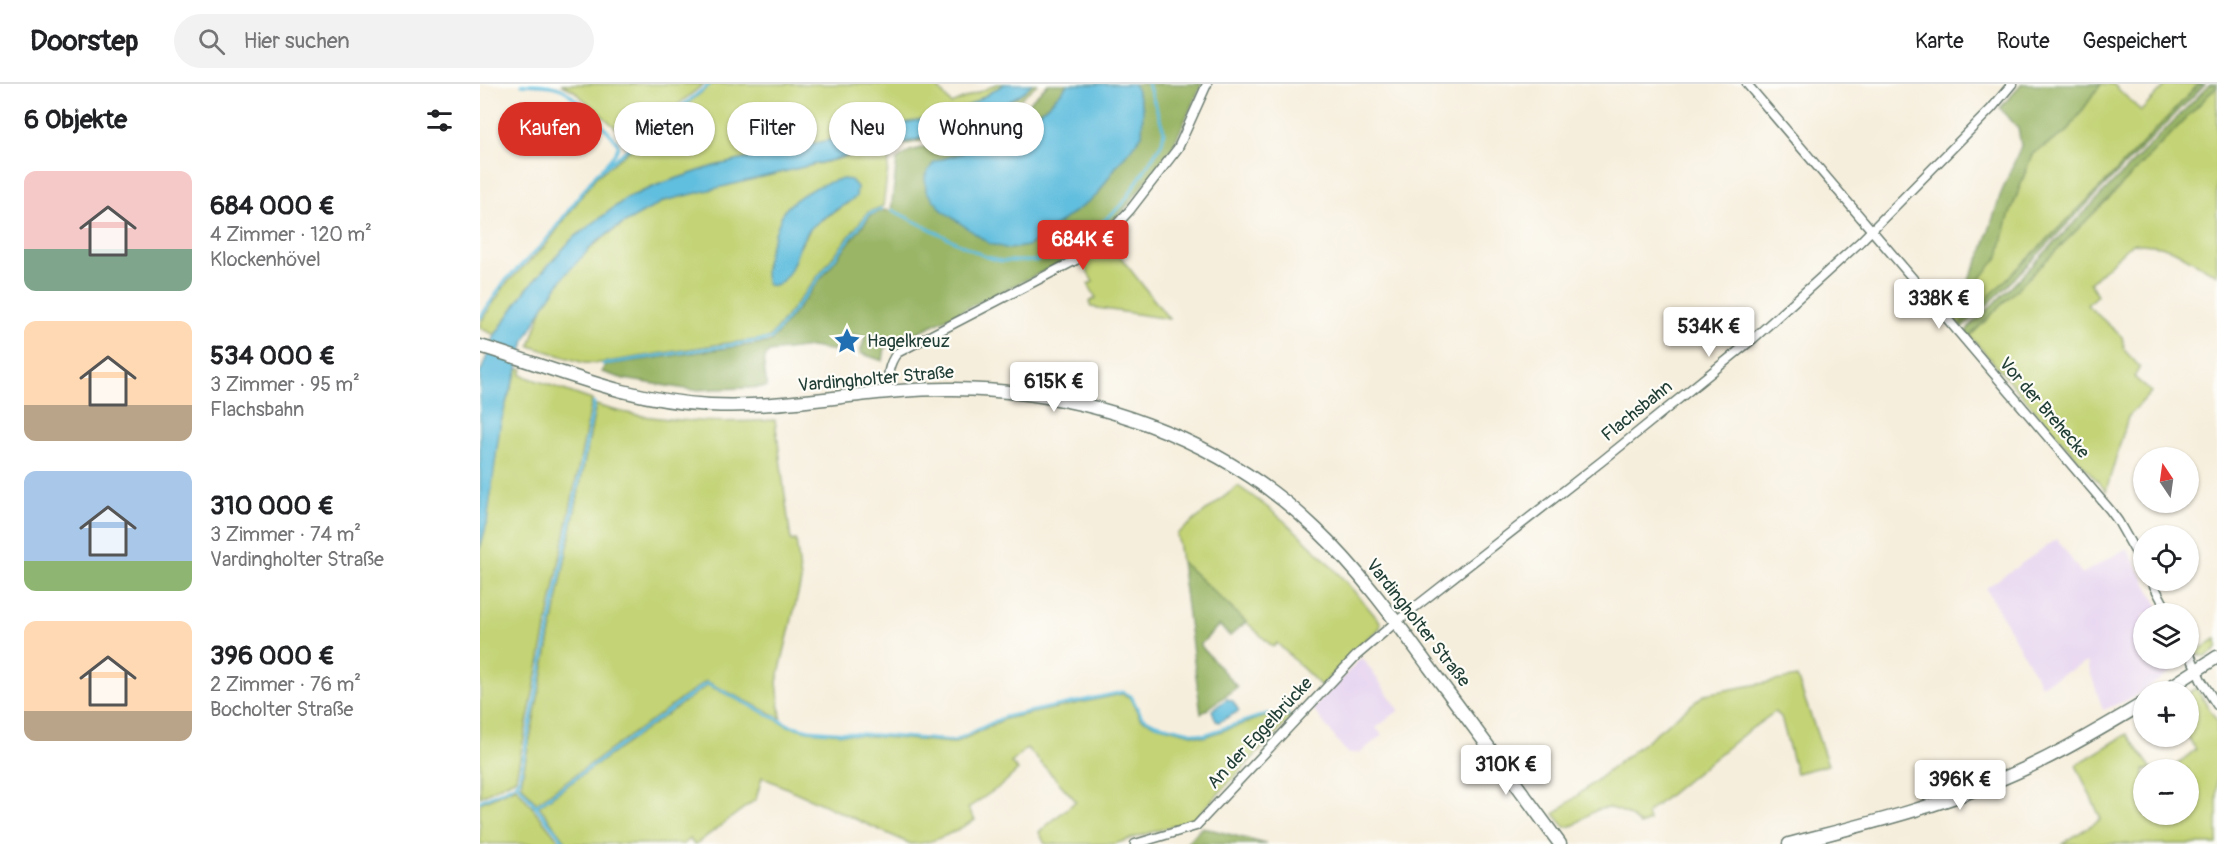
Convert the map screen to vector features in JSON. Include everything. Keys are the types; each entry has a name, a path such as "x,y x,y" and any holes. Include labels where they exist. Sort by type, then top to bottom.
{"street":[{"path":"888,393 888,370 891,360 897,353 1076,260 1105,237 1130,210 1178,148 1207,84"},
{"name":"Vor der Brehecke","path":"1747,84 2110,510 2133,548"},
{"name":"Flachsbahn","path":"1396,621 1753,339 1872,230 1991,109 2012,84"},
{"name":"Vardingholter Straße","path":"483,347 627,393 707,405 798,403 888,393 952,389 1037,395 1102,408 1151,424 1216,455 1244,472 1316,528 1371,588 1560,844"},
{"name":"An der Eggelbrücke","path":"1135,844 1196,826 1356,656 1396,621"},
{"path":"2180,681 2217,657"},
{"path":"2197,670 2217,705"},
{"path":"1789,844 1914,810 1993,783 2064,750 2133,709"}],"shaded area":[{"path":"2057,539 2082,574 2127,548 2133,559 2133,591 2150,591 2157,603 2133,603 2133,669 2176,669 2158,681 2133,681 2133,697 2103,710 2087,662 2041,685 1986,588"},
{"path":"1362,657 1399,710 1376,728 1382,735 1360,753 1347,753 1313,709"}],"green space":[{"path":"561,84 704,84 681,102 614,102 614,126 602,116 602,102 587,102 573,90"},
{"path":"712,84 935,84 949,102 918,102 918,120 906,123 906,102 829,102 829,140 817,143 817,102 727,102 727,156 759,156 714,166 627,198 572,239 526,290 495,335 480,328 480,323 506,284 546,245 595,178 622,156 715,156 715,102 690,102"},
{"path":"997,84 1004,84 975,102 956,102"},
{"path":"1032,84 1037,84 1016,102 1009,102"},
{"path":"1048,84 1068,84 1044,109 1044,102 1029,102"},
{"path":"1134,84 1202,84 1172,148 1123,211 1073,257 885,348 883,361 860,353 865,337 852,334 838,340 836,351 811,347 769,352 764,364 767,387 692,390 624,379 602,372 605,365 771,342 871,215 884,210 891,211 897,160 906,156 910,151 918,149 918,156 955,156 1028,246 1097,195 1115,168 1143,108"},
{"path":"2022,84 2101,84 2067,132 2032,154 2007,222 1999,256 1951,315 1949,313 1982,253 2000,196 2021,146 2018,128 2000,108"},
{"path":"2101,84 2113,84 2141,111 2167,84 2199,84 2106,182 1960,325 1951,315 1998,256 2007,222 2032,154 2067,132"},
{"path":"2199,84 2205,84 2002,291 1962,328 1960,325 2106,182"},
{"path":"2210,84 2217,84 2217,86 2113,194 1970,336 1966,332 1969,327"},
{"path":"2217,86 2217,275 2177,252 2161,246 2132,243 2090,283 2097,295 2087,305 2122,337 2125,351 2140,367 2134,377 2151,392 2128,417 2106,491 1970,336 2113,194"},
{"path":"851,156 890,156 883,206 868,212 770,337 600,363 584,363 530,346 546,302 557,285 597,243 629,220 664,201","holes":["848,203 812,226 800,247 765,266 783,212"]},
{"path":"1108,241 1169,319 1091,307 1089,302 1096,298 1088,284 1093,282 1081,260"},
{"path":"518,369 523,369 521,375 592,400 516,778 480,797 480,549 498,436"},
{"path":"596,405 616,411 661,418 732,422 775,420 791,541 796,540 801,581 777,682 781,718 706,681 536,803 521,784"},
{"path":"1238,486 1278,516 1315,549 1381,623 1380,628 1362,643 1321,686 1277,643 1273,647 1181,561 1177,534"},
{"path":"1181,561 1246,622 1230,636 1219,625 1200,645 1237,687 1201,714"},
{"path":"2217,638 2217,649 2212,653 2207,656 2199,655 2199,650"},
{"path":"1797,677 1828,765 1796,773 1781,717 1775,712 1744,734 1647,813 1649,821 1640,825 1621,811 1607,808 1592,812 1573,825 1565,827 1554,814 1705,694"},
{"path":"708,685 789,726 808,731 955,743 1005,719 1122,694 1130,697 1140,718 1156,725 1204,737 1267,716 1293,716 1194,819 1114,844 1045,844 1039,832 1076,801 1027,748 1011,763 1018,770 1002,785 968,808 975,820 928,842 911,844 762,777 756,799 696,844 693,844 690,839 684,844 568,844 539,806"},
{"path":"2199,693 2217,721 2217,844 2062,844 2101,819 2076,765 2127,734 2133,742 2133,747 2136,747 2145,759 2133,759 2133,825 2199,825 2199,759 2184,759 2196,749 2194,747 2199,747"},
{"path":"516,787 562,844 480,844 480,803"},
{"path":"1202,827 1266,844 1186,844"}],"water":[{"path":"1004,84 1032,84 1008,102 975,102"},
{"path":"1068,84 1134,84 1143,108 1142,135 1115,168 1097,195 1028,246 1009,249 990,244 943,211 926,191 925,176 934,162 954,156 1044,156 1044,109"},
{"path":"918,120 918,139 906,142 906,123"},
{"path":"829,140 829,156 849,156 664,201 616,228 595,243 565,275 545,304 525,340 500,426 487,523 480,549 480,374 495,335 526,290 572,239 627,198 714,166 759,156 817,156 817,143"},
{"path":"843,179 851,180 857,187 856,197 812,227 806,234 788,274 775,286 768,285 765,270 767,260 783,212 810,190"},
{"path":"1227,699 1233,701 1239,711 1219,722 1216,721 1212,710"}],"waterway":[{"path":"522,84 560,89 585,108 618,145 614,154 602,168"},
{"path":"480,318 504,282 544,243 596,174 710,84"},
{"path":"892,210 984,256 1001,261 1036,261 1099,225 1122,205 1162,143 1164,131 1148,84"},
{"path":"603,364 771,339 869,214 881,209"},
{"path":"480,801 514,785 519,780 594,403"},
{"path":"536,806 707,683 789,725 809,730 954,741 1004,717 1123,692 1131,696 1142,717 1156,724 1204,735 1267,714 1288,715"},
{"path":"516,782 566,844"}],"place":[{"name":"Hagelkreuz","path":"847,341"}]}
